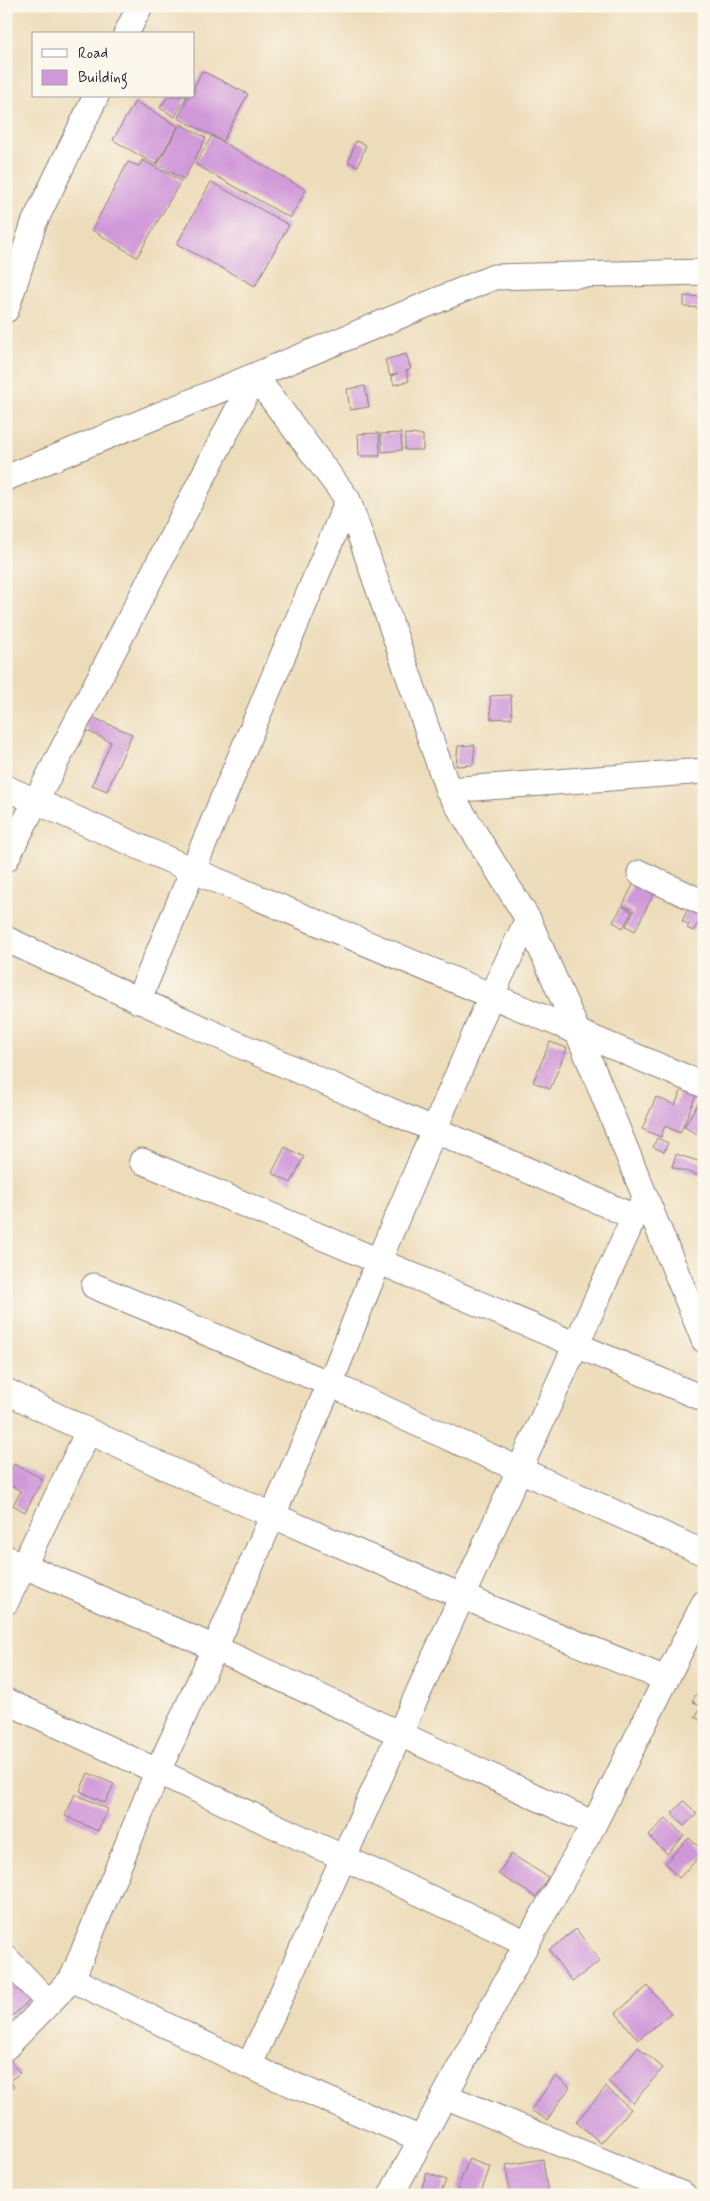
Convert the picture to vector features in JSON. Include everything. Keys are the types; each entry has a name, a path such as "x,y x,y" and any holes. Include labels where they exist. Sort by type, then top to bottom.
{"street":[{"path":"127,32 140,6"},
{"path":"6,310 34,222 95,98"},
{"path":"6,478 494,278 704,272"},
{"path":"255,376 348,500 448,790 528,919 578,1033 640,1208 704,1340"},
{"path":"6,859 255,376"},
{"path":"138,1001 348,500"},
{"path":"448,790 704,771"},
{"path":"6,788 192,870 704,1085"},
{"path":"640,873 704,903"},
{"path":"6,2047 72,1978 158,1773 215,1648 330,1384 378,1260 492,996 528,919"},
{"path":"6,939 138,1001 435,1128 640,1208"},
{"path":"142,1161 704,1399"},
{"path":"249,2066 640,1208"},
{"path":"94,1286 330,1384 520,1468 704,1553"},
{"path":"6,1391 88,1432 461,1598 666,1679"},
{"path":"6,1602 15,1562 88,1432"},
{"path":"15,1562 215,1648 594,1824"},
{"path":"392,2195 526,1943 594,1824 704,1603"},
{"path":"6,1701 526,1943"},
{"path":"6,1958 49,2003"},
{"path":"72,1978 249,2066 421,2140"},
{"path":"444,2096 684,2195"}],"building":[{"path":"202,71 248,94 223,141 178,118 188,98 195,98 195,85"},
{"path":"167,98 186,98 175,117 160,108"},
{"path":"135,101 178,126 156,165 113,140"},
{"path":"180,124 206,138 184,179 157,165"},
{"path":"212,136 306,190 290,218 195,164"},
{"path":"356,141 366,145 358,166 348,162"},
{"path":"142,160 181,181 137,257 92,230 128,162 139,166"},
{"path":"211,182 289,225 255,286 177,244"},
{"path":"684,296 703,297 702,308 684,307"},
{"path":"406,354 411,369 406,371 409,381 394,385 391,376 398,373 390,376 385,360"},
{"path":"365,386 369,407 350,410 347,389"},
{"path":"379,433 380,456 359,456 358,434"},
{"path":"401,433 402,450 382,452 381,434"},
{"path":"405,434 423,435 423,450 405,450"},
{"path":"511,695 512,718 491,719 490,696"},
{"path":"85,714 132,734 107,791 92,785 111,742 87,731 88,728 81,725"},
{"path":"475,745 473,765 456,766 458,746"},
{"path":"634,883 654,893 635,931 626,926 634,911 623,905"},
{"path":"622,906 632,912 623,928 613,922"},
{"path":"689,907 704,914 693,931 687,928 689,925 682,921"},
{"path":"550,1042 567,1048 550,1089 533,1082"},
{"path":"684,1085 698,1091 680,1133 665,1126 661,1137 642,1129 656,1097 675,1105"},
{"path":"704,1093 704,1138 684,1127"},
{"path":"657,1138 668,1143 664,1152 653,1147"},
{"path":"285,1147 304,1157 291,1183 272,1173"},
{"path":"676,1154 704,1163 700,1176 672,1167"},
{"path":"14,1464 43,1479 25,1512 13,1505 21,1491 6,1483 6,1478"},
{"path":"701,1687 704,1689 704,1723 695,1717 701,1707 692,1701"},
{"path":"88,1773 114,1784 105,1803 80,1791"},
{"path":"75,1794 108,1809 98,1831 65,1816"},
{"path":"684,1801 697,1814 684,1826 672,1813"},
{"path":"666,1818 684,1836 667,1854 649,1836"},
{"path":"689,1838 704,1852 679,1878 665,1863"},
{"path":"511,1854 548,1877 536,1897 498,1874"},
{"path":"576,1929 600,1961 572,1982 549,1950"},
{"path":"15,1974 35,1996 11,2017 6,2011 6,1982"},
{"path":"648,1986 671,2013 638,2040 616,2013"},
{"path":"638,2047 663,2068 633,2103 608,2082"},
{"path":"10,2060 20,2073 9,2081 14,2087 6,2093 6,2062"},
{"path":"555,2076 570,2087 547,2120 531,2110"},
{"path":"606,2087 631,2109 601,2143 576,2122"},
{"path":"469,2159 490,2167 480,2195 469,2195 457,2190"},
{"path":"543,2159 548,2195 510,2195 506,2165"},
{"path":"427,2173 446,2180 440,2195 419,2195"}]}
